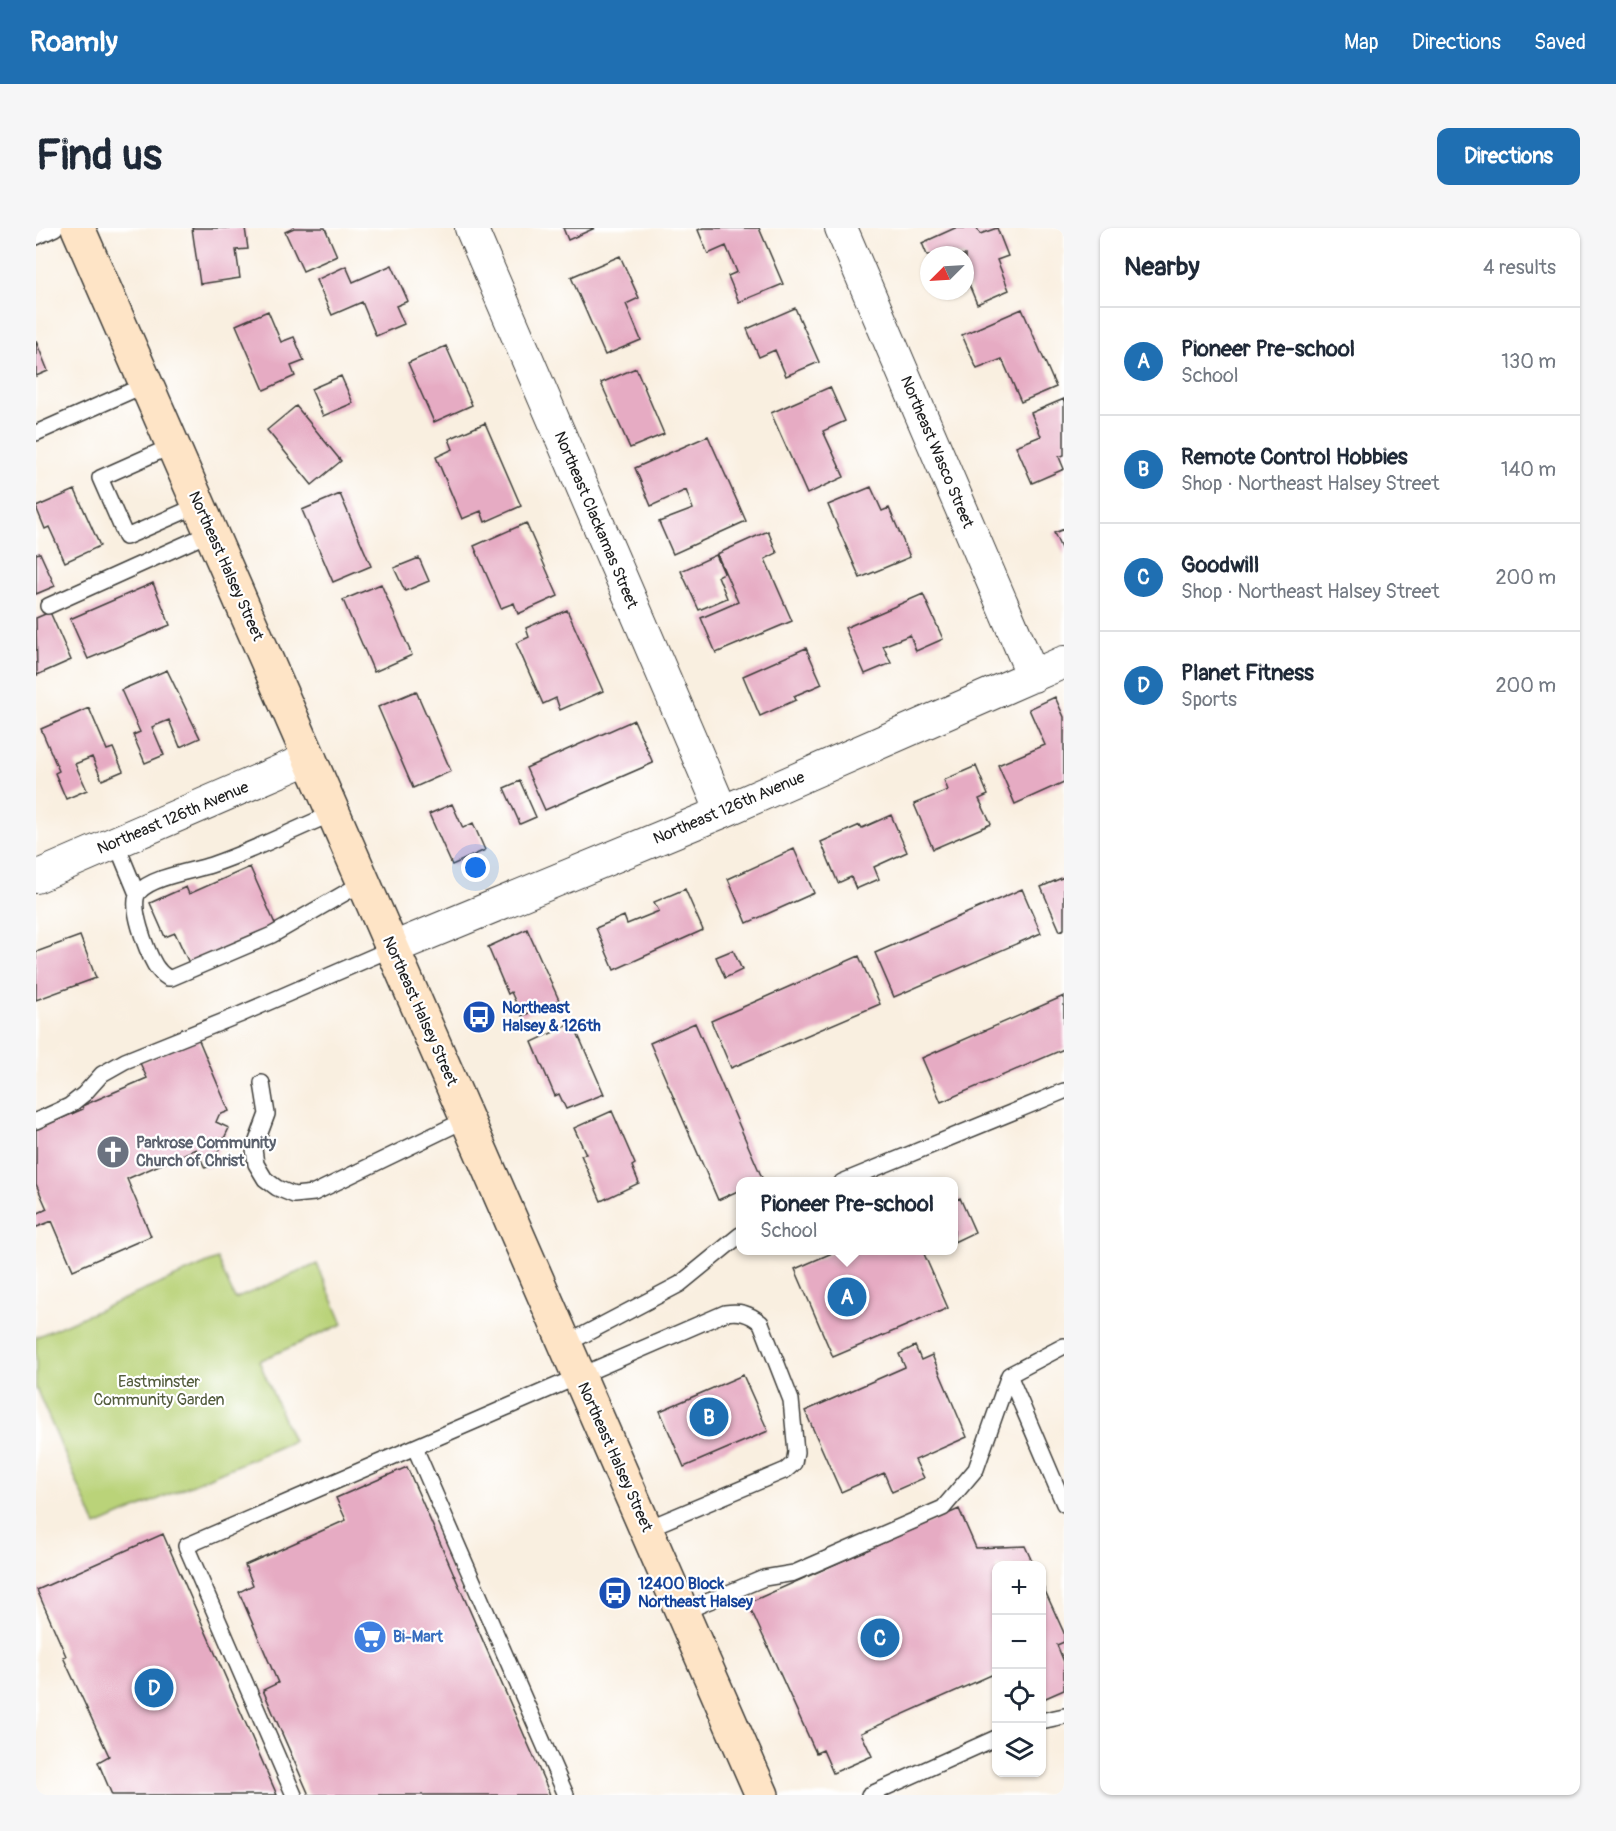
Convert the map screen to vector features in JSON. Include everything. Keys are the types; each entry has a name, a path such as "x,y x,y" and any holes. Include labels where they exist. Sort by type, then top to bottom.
{"main road":[{"name":"Northeast Halsey Street","path":"78,228 762,1795"}],"street":[{"name":"Northeast Clackamas Street","path":"471,228 722,812"},
{"name":"Northeast Wasco Street","path":"841,228 1033,676"},
{"name":"Northeast 126th Avenue","path":"393,948 722,812 1064,662"},
{"name":"Northeast 126th Avenue","path":"36,877 310,758"}],"lane":[{"path":"36,237 55,228"},
{"path":"36,434 147,384"},
{"path":"174,446 100,478 126,537 206,519"},
{"path":"48,606 206,519"},
{"path":"334,813 211,865 182,872 143,888 137,894 134,903 142,936 156,967 171,978 272,935 364,882"},
{"path":"116,843 137,894"},
{"path":"36,1121 69,1106 84,1094 102,1074 125,1061 239,1015 393,948"},
{"path":"262,1083 267,1114 254,1149 256,1164 265,1179 277,1188 294,1195 314,1193 467,1119"},
{"path":"854,1177 1064,1091"},
{"path":"566,1344 681,1284 736,1239"},
{"path":"294,1795 186,1546 725,1313 739,1311 751,1315 762,1323 791,1400 796,1452 794,1463 786,1470 646,1529"},
{"path":"683,1612 764,1578 794,1573 943,1508 976,1469 1010,1375 1064,1346"},
{"path":"1010,1375 1064,1504"},
{"path":"415,1448 566,1795"},
{"path":"1046,1720 1064,1716"},
{"path":"877,1794 992,1740"}],"green space":[{"name":"Eastminster Community Garden","path":"217,1259 235,1299 317,1264 343,1324 259,1361 293,1441 96,1526 36,1388 36,1337"}],"building":[{"path":"192,228 245,228 248,249 236,250 240,278 200,284"},
{"path":"294,228 325,228 337,256 303,271 285,232"},
{"path":"563,228 595,228 568,240"},
{"path":"703,228 759,228 783,284 739,302 728,276 737,272 726,246 708,254 698,230"},
{"path":"955,228 977,228 980,234 997,228 1008,256 997,260 1009,290 977,304 974,297 974,246 923,246 922,243"},
{"path":"620,256 639,298 626,304 641,340 605,355 571,277"},
{"path":"392,265 408,301 396,306 404,324 376,336 362,302 332,315 316,280 346,266 353,282"},
{"path":"795,308 819,362 786,376 775,350 759,357 747,329"},
{"path":"1022,309 1056,387 1021,402 1002,359 977,369 962,335"},
{"path":"268,311 281,342 294,337 304,361 291,366 295,376 264,390 236,325"},
{"path":"36,341 48,371 36,376"},
{"path":"446,346 472,405 434,422 408,363"},
{"path":"636,368 664,434 630,448 601,383"},
{"path":"341,376 353,403 323,416 311,389"},
{"path":"830,387 845,421 823,431 844,477 807,494 771,413"},
{"path":"1064,399 1064,455 1059,457 1064,469 1032,483 1016,446 1041,436 1031,413"},
{"path":"296,406 341,461 312,485 267,430"},
{"path":"485,423 521,506 485,522 481,511 462,519 436,457 453,449 449,439"},
{"path":"708,436 746,521 673,554 659,522 693,509 686,490 651,506 635,468"},
{"path":"871,487 882,511 889,508 910,557 860,578 828,505"},
{"path":"75,490 100,546 65,562 49,527 45,529 36,507"},
{"path":"340,494 371,566 333,582 302,510"},
{"path":"526,523 558,596 518,614 514,603 501,608 474,546"},
{"path":"1064,529 1064,555 1054,533"},
{"path":"768,531 777,553 765,559 792,621 716,653 701,618 738,602 717,554"},
{"path":"40,553 55,586 36,594 36,554"},
{"path":"716,555 724,573 718,576 727,598 699,610 681,571"},
{"path":"419,558 429,581 405,591 394,568"},
{"path":"153,583 170,625 88,659 70,619"},
{"path":"381,584 412,655 374,672 343,600"},
{"path":"923,594 943,639 916,651 910,635 883,646 891,663 865,674 845,628"},
{"path":"567,610 603,691 560,710 556,698 543,704 516,643 529,637 526,628"},
{"path":"50,612 71,660 37,675 36,618"},
{"path":"806,648 822,684 794,696 796,700 760,716 743,676"},
{"path":"167,670 200,738 180,747 169,720 152,727 164,755 145,763 133,735 140,732 121,690"},
{"path":"416,691 451,771 413,788 378,707"},
{"path":"1055,697 1064,717 1064,782 1015,804 998,765 1045,745 1029,709"},
{"path":"89,708 107,750 113,748 123,771 102,780 92,757 75,764 87,790 66,799 55,773 59,771 41,729"},
{"path":"634,720 653,763 545,810 526,768"},
{"path":"976,766 988,795 979,799 991,824 933,849 914,804 948,790 944,780"},
{"path":"520,781 536,817 520,824 504,788"},
{"path":"452,804 463,828 473,823 485,850 452,865 429,814"},
{"path":"891,815 907,852 874,867 879,879 856,889 851,877 838,883 821,842 860,825 862,828"},
{"path":"794,849 814,893 747,923 728,879"},
{"path":"250,867 276,926 189,963 175,933 165,937 150,903 186,887 189,894"},
{"path":"1064,877 1064,929 1060,931 1041,887"},
{"path":"685,889 703,930 614,970 596,928 624,916 627,924 659,911 654,902"},
{"path":"1022,889 1041,933 894,997 875,953"},
{"path":"527,929 559,1000 522,1016 511,992 508,994 488,947"},
{"path":"80,936 96,978 36,1000 36,952"},
{"path":"733,950 742,970 725,978 716,957"},
{"path":"859,956 880,1004 731,1068 711,1021"},
{"path":"1064,996 1064,1049 941,1102 922,1058"},
{"path":"573,1023 604,1094 566,1109 559,1094 555,1096 532,1042"},
{"path":"695,1023 762,1177 736,1177 736,1192 718,1200 650,1043"},
{"name":"Parkrose Community Church of Christ","path":"198,1038 229,1111 219,1115 216,1122 229,1128 216,1155 219,1162 205,1168 196,1149 127,1179 151,1236 73,1270 52,1221 37,1227 36,1225 36,1214 47,1209 36,1184 36,1129 147,1078 140,1063"},
{"path":"612,1111 635,1164 632,1166 639,1183 601,1201 581,1155 586,1154 574,1128"},
{"path":"960,1198 975,1232 958,1240 958,1199"},
{"path":"827,1255 924,1255 948,1308 833,1357 795,1269"},
{"path":"915,1346 921,1360 932,1355 967,1437 915,1460 924,1478 892,1492 884,1473 841,1492 805,1411 905,1367 899,1354"},
{"path":"743,1375 768,1431 684,1467 660,1411"},
{"name":"Bi-Mart","path":"407,1467 550,1795 309,1795 263,1690 278,1683 239,1592 253,1585 245,1565 346,1520 336,1498"},
{"path":"959,1509 976,1548 1025,1546 1032,1561 992,1561 992,1675 861,1733 872,1756 833,1773 823,1750 816,1753 748,1603"},
{"path":"163,1534 277,1795 112,1795 98,1762 109,1756 63,1657 66,1656 37,1590"},
{"path":"1046,1593 1064,1633 1064,1642 1057,1645 1064,1662 1064,1690 1046,1698"}],"place":[{"name":"Northeast Halsey & 126th","path":"479,1017"},
{"name":"Parkrose Community Church of Christ","path":"113,1152"},
{"name":"Pioneer Pre-school","path":"847,1297"},
{"name":"Remote Control Hobbies","path":"709,1417"},
{"name":"12400 Block Northeast Halsey","path":"615,1593"},
{"name":"Bi-Mart","path":"370,1637"},
{"name":"Goodwill","path":"880,1638"},
{"name":"Planet Fitness","path":"154,1688"}]}
